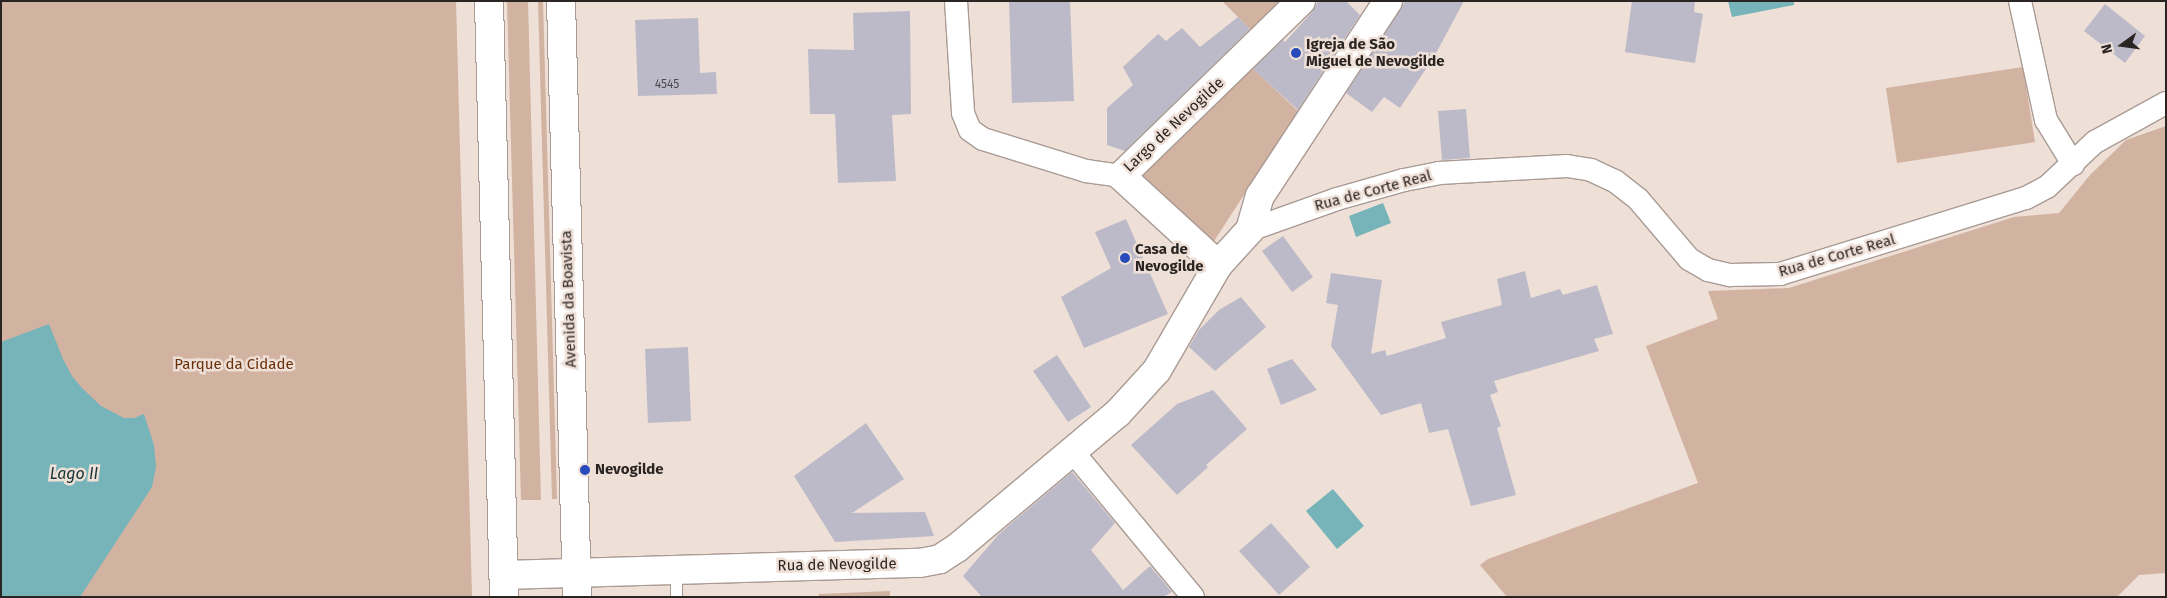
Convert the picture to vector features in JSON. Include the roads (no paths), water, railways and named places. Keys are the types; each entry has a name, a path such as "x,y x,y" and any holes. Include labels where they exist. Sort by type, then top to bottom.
{"street":[{"path":"489,1 504,586"},
{"name":"Avenida da Boavista","path":"560,1 577,585"},
{"path":"956,1 963,113 970,130 982,139 1086,171 1121,176"},
{"name":"Largo de Nevogilde","path":"1218,265 1121,176 1301,1"},
{"path":"1218,265 1250,230 1260,196 1388,1"},
{"path":"2020,1 2046,120 2073,164"},
{"name":"Rua de Corte Real","path":"1250,230 1336,199 1404,180 1439,173 1567,166 1590,170 1615,180 1638,199 1689,259 1708,270 1730,275 1780,274 2026,198 2047,187 2095,142 2166,103"},
{"name":"Rua de Nevogilde","path":"504,586 577,585 676,569 920,564 940,558 957,548 1118,413 1157,370 1218,265"},
{"path":"1073,452 1194,597"}],"lane":[{"path":"676,569 676,597"}],"water":[{"path":"1728,1 1794,1 1794,5 1732,17"},
{"path":"1383,203 1391,223 1356,237 1349,216"},
{"name":"Lago II","path":"49,324 72,376 101,406 124,418 134,418 144,414 154,445 156,467 152,487 80,597 1,597 1,342"},
{"path":"1333,489 1364,526 1337,549 1306,511"}],"place":[{"name":"Igreja de São Miguel de Nevogilde","path":"1296,53"},
{"name":"Casa de Nevogilde","path":"1125,258"},
{"name":"Nevogilde","path":"585,470"}],"park label":[{"name":"Parque da Cidade","path":"234,365"}]}
